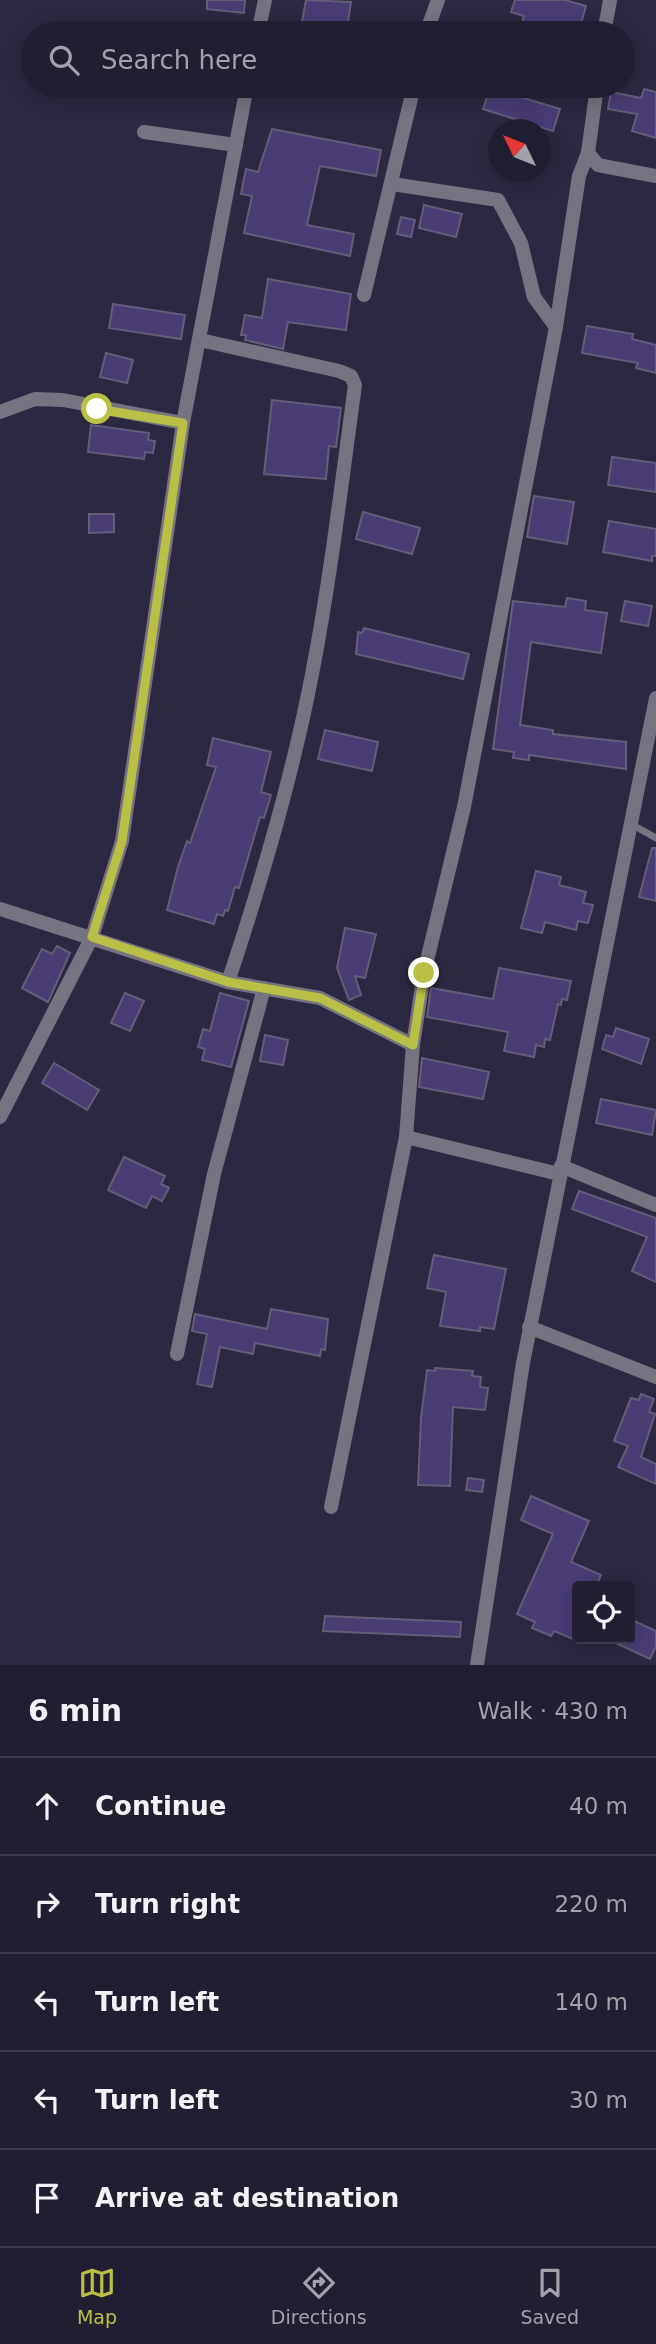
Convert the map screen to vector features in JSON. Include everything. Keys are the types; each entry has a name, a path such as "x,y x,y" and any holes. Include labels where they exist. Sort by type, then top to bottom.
{"street":[{"path":"261,21 265,0"},
{"path":"430,21 438,0"},
{"path":"606,21 610,0"},
{"path":"0,1117 92,937 122,841 183,423 245,98"},
{"path":"364,295 411,98"},
{"path":"331,1507 406,1137 413,1045 424,973 464,807 556,327 579,176 588,153 595,98"},
{"path":"144,132 236,145"},
{"path":"588,153 598,165 656,176"},
{"path":"392,184 498,200 521,243 534,297 556,327"},
{"path":"200,340 339,371 351,376 355,385 328,586 313,672 286,789 254,905 228,982"},
{"path":"0,412 35,399 63,400 183,423"},
{"path":"477,1665 529,1327 656,698"},
{"path":"0,909 228,982 320,998 413,1045"},
{"path":"177,1354 214,1174 264,988"},
{"path":"406,1137 560,1170 656,1205"},
{"path":"529,1327 656,1377"}],"lane":[{"path":"631,824 656,838"}],"building":[{"path":"207,0 245,0 244,13 207,9"},
{"path":"306,0 351,2 348,21 302,21"},
{"path":"515,0 565,0 586,6 582,21 523,21 524,16 511,12"},
{"path":"644,89 656,92 656,138 632,131 637,114 608,109 610,98 641,98"},
{"path":"487,98 523,98 560,109 553,131 551,119 515,119 483,109"},
{"path":"272,129 381,150 376,176 320,166 307,225 354,234 350,256 244,233 252,196 241,194 246,169 258,172"},
{"path":"424,205 462,214 456,237 419,228"},
{"path":"401,217 415,220 411,237 397,234"},
{"path":"268,279 351,294 346,330 288,322 283,349 245,340 246,335 241,335 245,315 262,318"},
{"path":"113,304 185,315 181,339 109,328"},
{"path":"587,326 633,334 632,339 656,345 656,373 636,368 638,363 582,353"},
{"path":"106,353 133,360 127,383 100,377"},
{"path":"272,400 341,408 336,447 329,446 326,479 264,474"},
{"path":"91,425 149,433 148,440 155,441 153,453 145,452 144,459 88,452"},
{"path":"612,457 656,463 656,492 608,485"},
{"path":"534,496 574,502 567,544 527,537"},
{"path":"363,512 420,528 412,554 356,539"},
{"path":"89,514 114,514 114,532 89,533"},
{"path":"609,521 656,529 656,556 652,556 652,561 603,552"},
{"path":"567,598 586,601 585,610 607,613 601,653 531,642 520,725 553,730 553,734 626,742 626,769 529,755 529,760 513,758 514,752 493,749 513,601 565,607"},
{"path":"625,601 652,606 648,626 621,621"},
{"path":"364,628 469,654 463,679 356,654 358,632 362,633"},
{"path":"325,730 378,742 372,771 318,759"},
{"path":"213,738 271,752 261,792 271,795 264,818 260,817 239,888 235,887 228,911 225,910 223,916 217,914 214,924 167,910 178,867 187,841 190,843 216,767 207,765"},
{"path":"652,848 656,848 656,901 639,897"},
{"path":"536,871 561,877 559,885 586,892 583,903 593,905 588,923 578,921 576,930 545,922 542,933 521,928"},
{"path":"345,928 376,934 365,978 355,976 361,995 349,1000 337,968"},
{"path":"57,946 70,953 48,1002 22,988 42,949 52,954"},
{"path":"499,968 571,981 567,1000 562,999 561,1005 558,1004 550,1040 545,1039 544,1047 536,1045 534,1057 504,1051 508,1032 427,1017 431,988 493,999"},
{"path":"125,993 144,1001 130,1031 111,1023"},
{"path":"220,993 249,1001 231,1067 202,1060 205,1049 198,1047 203,1029 210,1031"},
{"path":"616,1028 649,1039 641,1064 602,1049 606,1035 613,1037"},
{"path":"265,1035 288,1040 283,1065 260,1061"},
{"path":"422,1058 489,1072 483,1099 419,1087"},
{"path":"54,1063 99,1090 87,1110 42,1083"},
{"path":"601,1099 656,1110 652,1135 596,1123"},
{"path":"124,1157 165,1176 161,1184 169,1188 162,1201 152,1196 146,1208 108,1190"},
{"path":"579,1191 656,1218 656,1282 632,1271 647,1237 572,1209"},
{"path":"434,1255 506,1269 494,1329 480,1327 480,1331 440,1326 446,1292 427,1288"},
{"path":"271,1309 328,1319 325,1350 321,1349 320,1356 255,1343 253,1354 220,1347 212,1387 197,1384 207,1334 192,1331 195,1314 267,1329"},
{"path":"435,1368 473,1371 472,1376 481,1377 480,1387 488,1388 485,1410 453,1407 450,1486 418,1485 421,1418 427,1370 435,1371"},
{"path":"641,1394 654,1399 649,1412 655,1414 641,1457 656,1464 656,1484 618,1467 628,1446 614,1441 631,1398 639,1400"},
{"path":"468,1478 484,1480 482,1492 466,1490"},
{"path":"531,1496 589,1521 571,1562 601,1575 598,1581 572,1581 572,1639 554,1631 551,1636 532,1628 535,1622 517,1614 553,1534 521,1520"},
{"path":"325,1616 461,1622 460,1637 323,1631"},
{"path":"635,1621 656,1631 656,1646 650,1659 618,1644 635,1644"}],"route":[{"path":"97,409 183,423 122,841 92,937 228,982 320,998 413,1045 424,973"}]}
